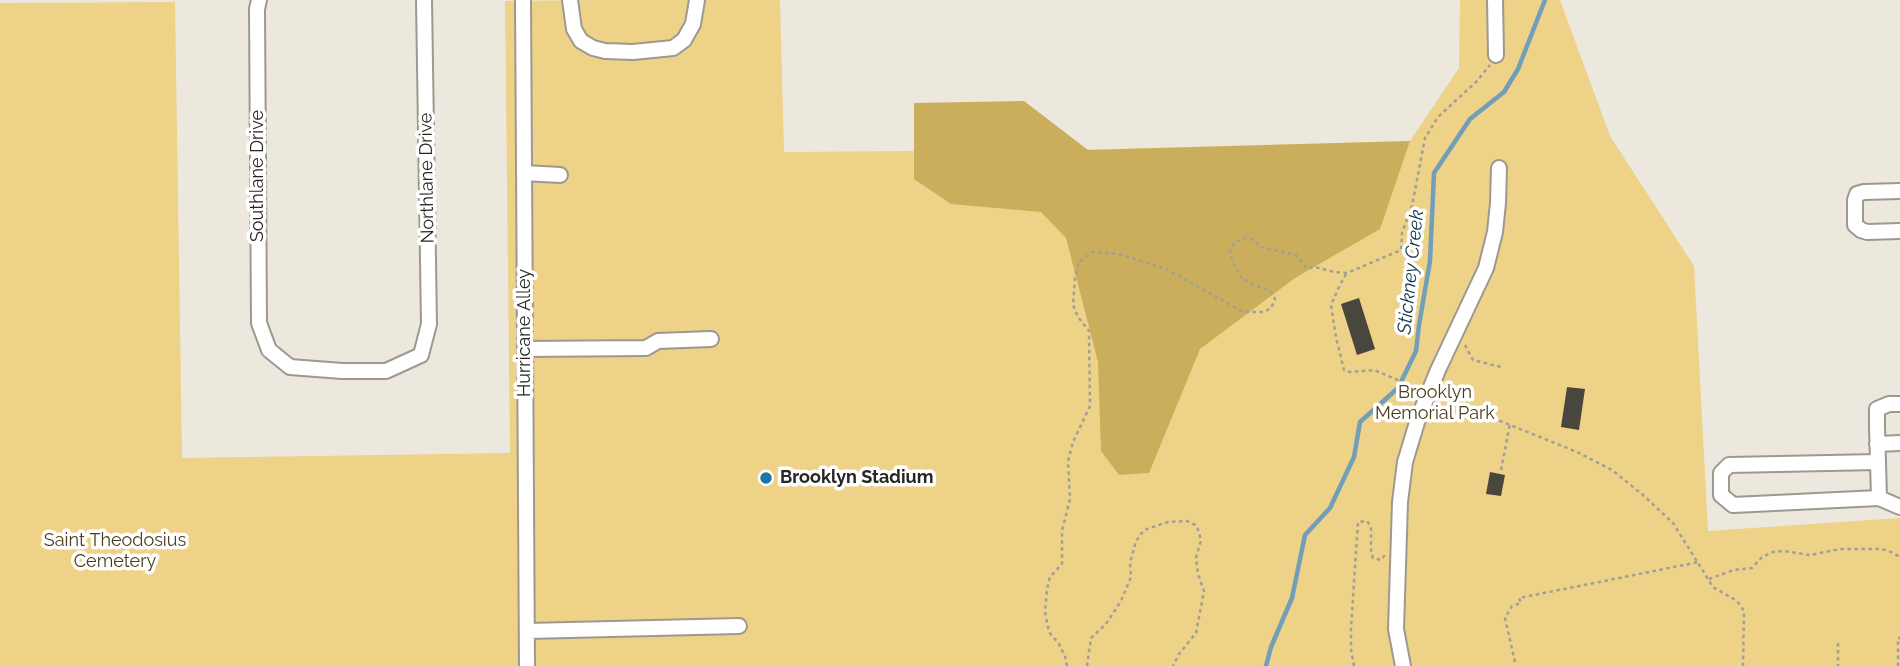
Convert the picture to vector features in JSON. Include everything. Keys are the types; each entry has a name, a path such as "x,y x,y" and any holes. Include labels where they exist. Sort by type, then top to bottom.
{"street":[{"name":"Southlane Drive","path":"259,0 259,323 269,350 290,367 342,371 386,371 421,355"},
{"name":"Northlane Drive","path":"421,355 429,324 424,0"},
{"name":"Hurricane Alley","path":"523,0 527,666"},
{"path":"570,0 574,29 581,41 605,51 633,52 673,48 684,40 693,24 697,0"},
{"path":"1495,0 1496,55"},
{"path":"1403,666 1396,629 1400,502 1405,462 1429,392 1486,268 1495,232 1499,167"},
{"path":"524,173 560,175"},
{"path":"1900,191 1864,192 1857,194 1855,200 1855,225 1861,230 1900,231"},
{"path":"525,349 646,348 658,341 711,340"},
{"path":"1879,498 1877,409 1889,404 1900,404"},
{"path":"1877,444 1900,443"},
{"path":"1878,462 1729,465 1721,473 1721,495 1733,505 1879,498 1900,507"},
{"path":"527,631 738,626"}],"path":[{"path":"1067,666 1059,643 1049,632 1045,612 1050,577 1062,564 1062,531 1070,499 1068,461 1073,442 1090,406 1089,331 1073,306 1079,262 1093,252 1119,254 1166,269 1243,312 1264,312 1271,308 1275,299 1271,292 1242,279 1232,261 1230,251 1235,242 1245,238 1254,240 1261,247 1296,255 1306,268 1347,273 1401,250 1402,233 1412,206 1425,138 1438,117 1476,82 1496,55"},
{"path":"1347,273 1331,305 1344,370 1374,370 1392,376 1577,452 1612,470 1673,523 1713,587 1737,601 1744,611 1743,666"},
{"path":"1456,330 1473,360 1501,367"},
{"path":"1501,470 1510,424"},
{"path":"1087,666 1091,638 1106,624 1121,601 1131,577 1130,563 1136,541 1144,530 1168,522 1187,521 1197,526 1201,540 1196,558 1204,591 1196,633 1173,666"},
{"path":"1354,666 1351,639 1358,522 1367,521 1371,527 1373,558 1381,560 1385,554"},
{"path":"1709,579 1734,570 1752,568 1762,557 1773,552 1810,555 1840,549 1881,550 1900,557"},
{"path":"1515,662 1505,618 1512,606 1521,603 1519,597 1699,562"},
{"path":"1898,666 1900,638"},
{"path":"1838,643 1838,666"}],"green space":[{"name":"Brooklyn Memorial Park","path":"780,0 784,152 914,151 914,179 1041,151 1410,141 1459,68 1460,0 1560,0 1610,136 1694,266 1708,531 1900,518 1900,666 0,666 0,3 175,2 182,458 510,453 505,1"}],"shaded area":[{"path":"1024,101 1088,150 1410,141 1380,229 1295,278 1200,349 1149,473 1119,475 1101,451 1098,362 1066,238 1041,212 951,204 914,179 914,103"}],"building":[{"path":"1359,298 1375,349 1357,355 1341,304"},
{"path":"1567,387 1585,389 1579,430 1561,427"},
{"path":"1490,472 1505,475 1501,496 1486,494"}],"waterway":[{"name":"Stickney Creek","path":"1266,666 1271,647 1292,598 1305,535 1330,508 1354,457 1360,422 1398,388 1416,351 1430,261 1434,173 1470,119 1504,92 1518,69 1545,0"}],"place":[{"name":"Brooklyn Stadium","path":"766,478"}],"park label":[{"name":"Saint Theodosius Cemetery","path":"115,551"}]}
